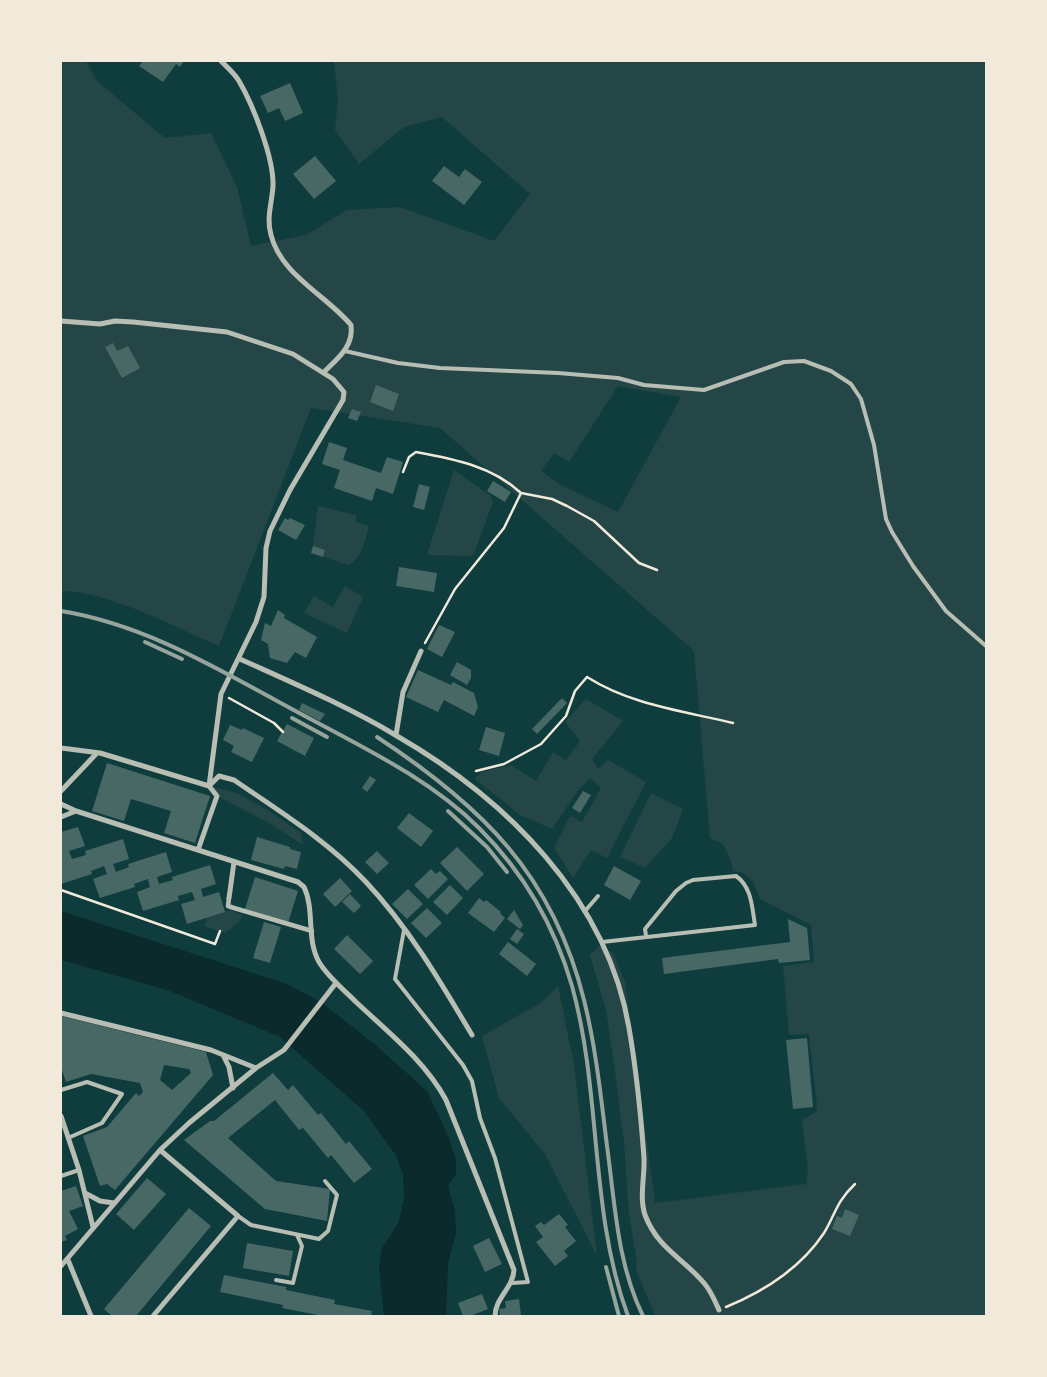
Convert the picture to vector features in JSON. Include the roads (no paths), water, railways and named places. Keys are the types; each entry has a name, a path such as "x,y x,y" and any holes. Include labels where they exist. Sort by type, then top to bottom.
{"street":[{"path":"221,61 239,80 266,143 273,185 268,212 274,242 280,256 295,274 351,325 350,342 324,372"},
{"path":"61,321 100,324 115,321 133,322 226,332 294,354 324,372 342,387 343,400 290,490 270,532 266,548 264,598 240,659 221,694 209,786"},
{"path":"396,735 403,692 421,651"},
{"path":"240,659 324,698 396,735 451,771 512,820 549,860 585,910 602,942 620,986 629,1028 644,1159 644,1212 656,1237 704,1283 719,1310"},
{"path":"61,748 97,753 209,786 217,796 198,850"},
{"path":"61,791 97,753"},
{"path":"209,786 219,776 234,780 314,836 366,882 421,950 472,1035"},
{"path":"61,804 76,811 302,884 306,891 313,949 320,962 336,983 408,1051 438,1085 446,1100 504,1240 514,1270 512,1283 498,1303 495,1316"},
{"path":"61,817 76,811"},
{"path":"234,862 228,906 234,910 312,931"},
{"path":"61,1266 160,1150 256,1068 284,1050 336,983"},
{"path":"61,1013 211,1050 256,1068"},
{"path":"224,1055 229,1067 233,1088"},
{"path":"61,1116 79,1170 93,1227"},
{"path":"153,1316 238,1216 160,1150"},
{"path":"85,1193 100,1201 114,1203"},
{"path":"68,1260 91,1316"}],"lane":[{"path":"344,351 398,363 440,368 558,372 618,378 644,386 704,390 784,362 804,361 831,371 851,384 861,399 874,445 886,519 892,532 913,566 946,611 986,646"},
{"path":"602,942 756,925 750,895 744,884 736,876 693,880 676,891 655,915 645,929 646,936"},
{"path":"585,910 598,896"},
{"path":"404,930 395,979 463,1065 472,1081 480,1118 495,1158 518,1252 528,1282 512,1283"},
{"path":"61,1090 87,1082 122,1094 102,1123 68,1138"},
{"path":"61,1176 79,1170"},
{"path":"238,1216 250,1225 319,1239 328,1231 336,1195 325,1181"},
{"path":"276,1280 293,1283 302,1246 297,1235"}],"railway":[{"path":"61,611 125,627 156,639 216,668 373,752 418,779 460,810 510,863 536,901 547,922 572,986 588,1068 607,1235 616,1276 628,1316"},
{"path":"145,642 182,659"},
{"path":"292,718 327,737"},
{"path":"377,737 415,763 480,818 508,848 533,880 553,916 571,956 584,1000 598,1073 618,1233 634,1296 643,1316"},
{"path":"448,811 487,847 507,872"},
{"path":"606,1267 619,1316"}]}
